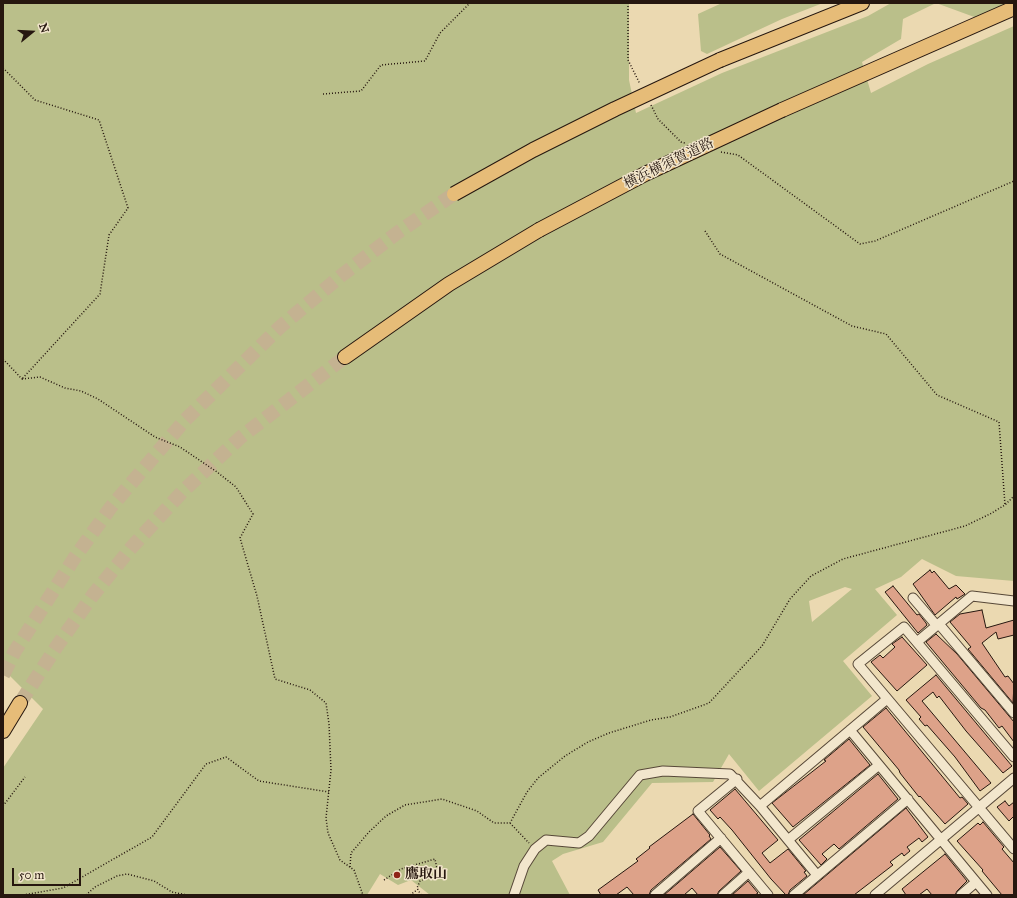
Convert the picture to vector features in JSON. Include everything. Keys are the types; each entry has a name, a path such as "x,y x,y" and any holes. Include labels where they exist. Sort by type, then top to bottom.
{"highway":[{"path":"454,194 533,150 608,112 720,60 862,3"},
{"name":"横浜横須賀道路","path":"345,357 449,284 539,230 646,174 782,110 1014,8"},
{"path":"3,731 20,703"}],"street":[{"path":"917,642 972,596 1014,601"},
{"path":"913,598 1014,713"},
{"path":"1014,757 904,627 858,664 1014,849"},
{"path":"760,806 887,699"},
{"path":"850,730 987,895"},
{"path":"788,840 879,765"},
{"path":"514,895 524,866 535,849 546,840 579,842 589,836 640,775 663,771 734,777 817,875"},
{"path":"734,777 698,811 768,895"},
{"path":"875,895 1014,778"},
{"path":"794,895 908,799"},
{"path":"655,895 721,838"},
{"path":"723,895 749,872"},
{"path":"961,895 976,882"}],"path":[{"path":"323,94 361,91 381,65 425,61 440,33 470,3"},
{"path":"628,3 628,60 642,86"},
{"path":"3,68 35,100 99,120 128,208 109,235 100,294 22,379"},
{"path":"648,99 658,119 681,142 688,144"},
{"path":"716,150 738,155 860,244 875,241 1014,181"},
{"path":"705,231 720,254 852,326 886,334 936,395 998,422 1005,505"},
{"path":"3,359 22,379"},
{"path":"22,379 40,377 65,388 81,391 98,399 155,437 180,447 218,472 236,488 253,514 240,538 257,596 275,679 310,690 326,703 329,724 330,770 326,818 328,833 340,860 354,870 363,895"},
{"path":"510,823 527,792 538,778 566,756 588,742 609,733 651,720 670,717 709,703 762,646 790,598 811,576 843,558 965,526 1005,505 1014,496"},
{"path":"23,895 63,888 152,837 206,764 226,757 259,781 329,792"},
{"path":"3,806 25,777"},
{"path":"350,867 351,853 369,832 386,816 405,805 442,799 477,811 494,823 510,823 535,849"},
{"path":"384,880 401,869 435,859 438,874 420,881 417,890 410,895"},
{"path":"86,895 95,887 117,876 127,874 154,881 172,892 187,895"},
{"path":"417,890 421,895"}],"green space":[{"path":"3,3 629,3 629,80 636,113 722,73 868,16 891,3 936,3 903,19 901,39 862,62 871,93 928,64 1014,26 1014,581 956,576 922,559 901,577 875,589 897,615 843,661 872,696 759,791 729,754 713,782 652,783 603,842 563,854 552,861 570,895 430,895 411,880 398,885 380,874 367,895 3,895 3,768 43,709 8,674 3,674","holes":["845,587 852,589 812,622 809,601"]},
{"path":"722,3 823,3 782,19 707,54 701,51 698,14"},
{"path":"936,3 1014,3 977,18"}],"building":[{"path":"930,570 932,573 934,571 949,589 956,585 965,594 957,599 956,597 935,615 913,584"},
{"path":"893,586 917,615 919,614 926,623 927,625 918,633 885,592"},
{"path":"982,610 986,628 1014,620 1014,635 998,639 996,632 982,643 1005,677 1008,676 1014,684 1013,703 968,649 971,647 950,622 960,614"},
{"path":"936,634 957,654 1014,722 1014,742 1002,726 999,728 985,710 981,708 926,642"},
{"path":"902,637 927,665 897,691 871,662 880,655 883,658 895,647 892,644"},
{"path":"936,675 1012,766 1003,773 966,731 939,696 937,698 933,692 922,701 991,783 980,791 955,757 927,725 925,726 919,719 921,717 906,700"},
{"path":"886,708 960,798 962,797 968,804 945,824 920,796 919,797 899,770 863,727"},
{"path":"849,739 870,765 793,827 772,803 826,761 824,760"},
{"path":"878,774 898,799 839,849 834,844 822,854 827,859 821,865 799,840"},
{"path":"735,789 778,840 762,853 770,863 788,849 806,871 804,872 807,876 790,890 788,895 786,895 771,879 732,830 720,817 718,819 710,810"},
{"path":"1005,801 1009,806 1014,802 1014,816 1009,821 997,807"},
{"path":"906,808 928,837 922,842 919,838 907,847 910,851 904,856 902,853 890,862 893,865 854,895 803,895"},
{"path":"693,814 710,835 709,836 711,839 651,890 649,895 634,895 627,887 616,895 601,895 598,890 638,861 636,859 650,848 649,847"},
{"path":"983,822 1004,847 1002,849 1014,863 1014,895 1002,895 982,871 983,870 957,841 978,823 980,825"},
{"path":"720,847 741,871 719,891 717,895 698,895 692,888 684,895 664,895"},
{"path":"945,854 967,881 955,895 932,895 927,889 919,895 906,895 902,889"},
{"path":"748,881 758,893 755,895 732,895"}],"tunnel":[{"path":"3,675 15,651 75,557 111,507 185,420 280,327 342,275 397,233 454,194"},
{"path":"20,703 57,646 93,595 131,548 183,491 241,437 345,357"}],"place":[{"name":"鷹取山","path":"397,875"}]}
